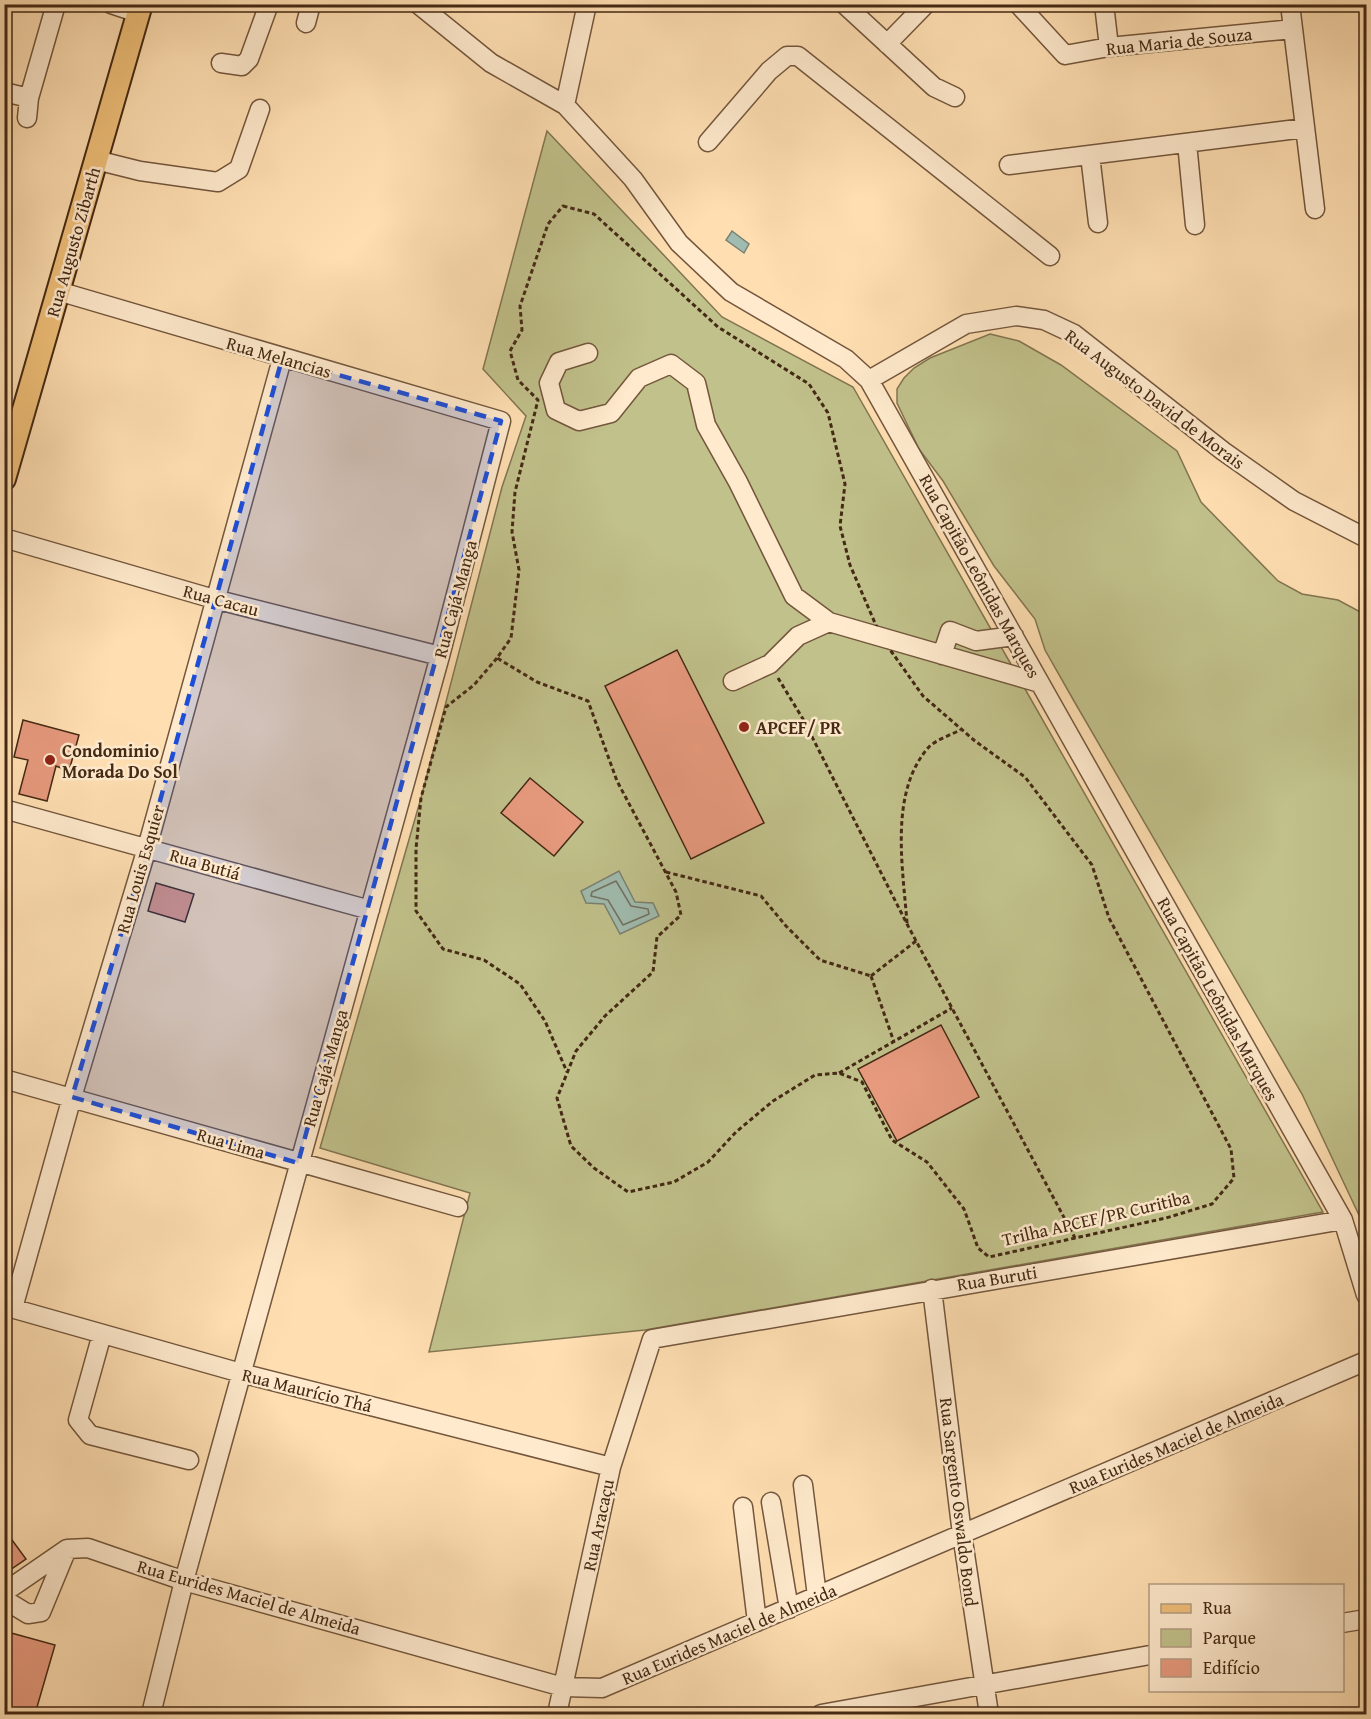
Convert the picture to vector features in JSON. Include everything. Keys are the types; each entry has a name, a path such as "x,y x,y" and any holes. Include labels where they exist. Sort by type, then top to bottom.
{"main road":[{"name":"Rua Augusto Zibarth","path":"4,479 140,9"}],"street":[{"path":"27,118 29,98 56,4"},
{"path":"111,4 140,9"},
{"path":"221,63 242,66 249,59 269,4"},
{"path":"306,23 311,4"},
{"name":"Rua Capitão Leônidas Marques","path":"418,4 491,63 565,105 633,179 679,243 731,292 846,359 869,380 1343,1220 1366,1295"},
{"path":"565,105 587,4"},
{"path":"844,4 934,87 955,97"},
{"path":"887,44 926,4"},
{"name":"Rua Maria de Souza","path":"1018,4 1065,55 1109,47 1293,29"},
{"path":"1104,4 1109,47"},
{"path":"1290,4 1315,209"},
{"path":"708,142 769,71 787,56 798,56 1050,256"},
{"path":"4,92 29,98"},
{"path":"96,160 140,171 218,182 239,169 260,109"},
{"path":"1009,165 1305,128"},
{"path":"1187,143 1195,225"},
{"path":"1089,155 1098,223"},
{"name":"Rua Melancias","path":"58,291 282,359 501,421"},
{"name":"Rua Augusto David de Morais","path":"869,380 966,324 1016,316 1044,320 1074,334 1223,452 1294,501 1366,538"},
{"path":"588,352 559,362 549,383 556,410 579,421 611,413 639,378 671,364 696,383 706,425 738,482 794,596 829,622 1040,683"},
{"name":"Rua Louis Esquier","path":"8,1307 147,848 282,359"},
{"name":"Rua Cajá-Manga","path":"151,1714 184,1581 440,657 501,421"},
{"name":"Rua Cacau","path":"4,538 214,599 440,657"},
{"path":"733,681 770,664 798,636 829,622"},
{"path":"942,655 950,631 976,641 1014,636"},
{"path":"969,664 976,641"},
{"name":"Rua Butiá","path":"4,809 370,910"},
{"name":"Rua Lima","path":"4,1079 458,1208"},
{"name":"Rua Buruti","path":"652,1339 1343,1220"},
{"name":"Rua Sargento Oswaldo Bond","path":"932,1289 962,1534 990,1714"},
{"name":"Rua Maurício Thá","path":"8,1307 241,1373 611,1467"},
{"path":"102,1334 78,1420 83,1430 90,1435 189,1461"},
{"name":"Rua Aracaçu","path":"557,1714 611,1467 652,1339"},
{"name":"Rua Eurides Maciel de Almeida","path":"67,1549 88,1548 184,1581 563,1687 602,1688 1366,1361"},
{"path":"803,1485 817,1596"},
{"path":"771,1502 789,1609"},
{"path":"743,1508 757,1622"},
{"path":"1344,1623 1366,1618"},
{"path":"821,1714 1149,1655"}],"path":[{"name":"Trilha APCEF/PR Curitiba","path":"567,1073 545,1021 520,984 484,960 443,949 416,911 416,849 421,798 446,707 474,685 511,638 519,570 512,532 515,492 538,400 518,380 510,351 522,330 520,306 548,224 563,206 594,214 718,327 809,384 828,413 845,484 840,526 850,565 881,638 923,696 960,730 1025,777 1092,866 1109,918 1231,1149 1234,1178 1212,1204 989,1257 978,1248 964,1209 927,1162 892,1140 861,1082 839,1073"},
{"path":"497,658 537,682 588,701 617,781 676,892 681,915 657,937 653,972 604,1016 576,1051 557,1098 571,1146 594,1168 628,1192 674,1182 708,1162 736,1132 773,1101 815,1075 839,1073 952,1008"},
{"path":"770,664 808,729 907,924 1075,1238"},
{"path":"907,924 903,828 906,786 929,746 960,730"},
{"path":"666,872 761,896 786,926 820,960 871,976"},
{"path":"871,976 916,941"},
{"path":"871,976 894,1042"}],"highlighted area":[{"path":"282,359 501,421 298,1163 72,1097 147,848"}],"green space":[{"name":"APCEF/ PR","path":"547,131 722,317 853,387 1323,1212 645,1330 429,1352 470,1193 320,1148 421,798 502,487 526,416 483,369"},
{"path":"990,334 1019,341 1061,365 1177,451 1201,502 1278,581 1302,594 1338,600 1366,615 1366,1230 1302,1094 1045,650 1035,619 994,566 943,481 919,449 897,403 897,389 914,368 930,358"}],"water":[{"path":"732,231 749,244 744,253 726,240"},
{"path":"619,871 635,902 653,903 659,916 620,934 604,904 586,903 581,891"}],"building":[{"path":"677,650 764,823 691,859 605,686"},
{"name":"Condominio Morada Do Sol","path":"23,720 79,735 69,771 56,766 47,801 19,794 28,760 14,757"},
{"path":"530,778 583,822 554,856 501,813"},
{"path":"156,883 194,894 185,922 148,911"},
{"path":"941,1025 979,1097 897,1141 858,1069"},
{"path":"4,1529 26,1559 4,1574"},
{"path":"4,1631 55,1645 35,1714 4,1714"}],"place":[{"name":"APCEF/ PR","path":"744,727"},
{"name":"Condominio Morada Do Sol","path":"50,760"}]}
